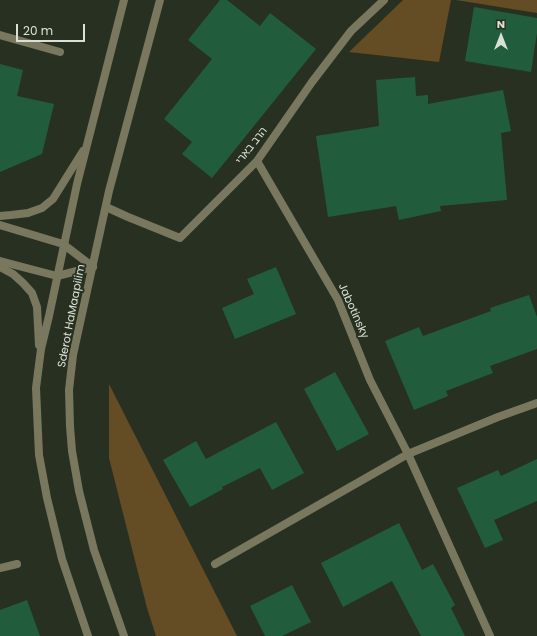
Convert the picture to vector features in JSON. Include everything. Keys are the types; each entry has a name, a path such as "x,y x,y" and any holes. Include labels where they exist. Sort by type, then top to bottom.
{"street":[{"name":"Sderot HaMaapilim","path":"88,636 62,559 47,498 38,455 36,388 41,349 63,244 87,143 124,0"},
{"name":"Sderot HaMaapilim","path":"124,636 94,550 79,491 72,451 69,390 74,355 109,191 160,0"},
{"name":"הרב בארי","path":"106,207 180,238 257,161 312,82 351,31 384,0"},
{"path":"0,36 60,52"},
{"path":"0,216 28,213 42,208 53,199 87,143"},
{"name":"Jabotinsky","path":"257,161 338,300 370,380 408,454 490,636"},
{"path":"0,225 63,244 93,267"},
{"path":"0,261 57,276 93,267"},
{"path":"0,267 13,274 32,293 37,307 40,358"},
{"path":"215,564 408,454 498,417 537,403"},
{"path":"0,568 17,564"}],"shaded area":[{"path":"403,0 451,0 439,62 349,52"},
{"path":"456,0 537,0 537,13"},
{"path":"109,384 237,636 156,636 147,608 109,458"}],"building":[{"path":"220,0 227,0 260,26 270,13 316,49 212,178 182,154 192,142 164,119 212,59 188,40"},
{"path":"474,7 537,18 537,33 531,72 465,61"},
{"path":"0,64 23,70 17,96 54,104 42,154 0,172"},
{"path":"415,77 416,96 428,95 428,104 503,90 511,131 501,133 507,200 440,206 441,211 399,220 396,206 328,217 316,136 379,126 376,80"},
{"path":"276,267 296,314 235,339 222,308 254,294 247,279"},
{"path":"529,295 537,317 537,349 490,366 493,373 446,391 448,396 414,410 385,341 419,327 423,336 491,311 490,308"},
{"path":"335,372 369,434 337,451 304,389"},
{"path":"276,422 304,473 272,490 260,468 222,487 223,489 190,507 163,460 196,441 206,459"},
{"path":"537,459 537,501 494,520 503,540 485,548 457,488 498,470 501,476"},
{"path":"399,523 422,570 433,564 455,605 451,608 465,636 421,636 392,581 343,607 321,563"},
{"path":"292,585 311,622 282,636 265,636 250,606"},
{"path":"27,600 40,636 0,636 0,610"}]}
